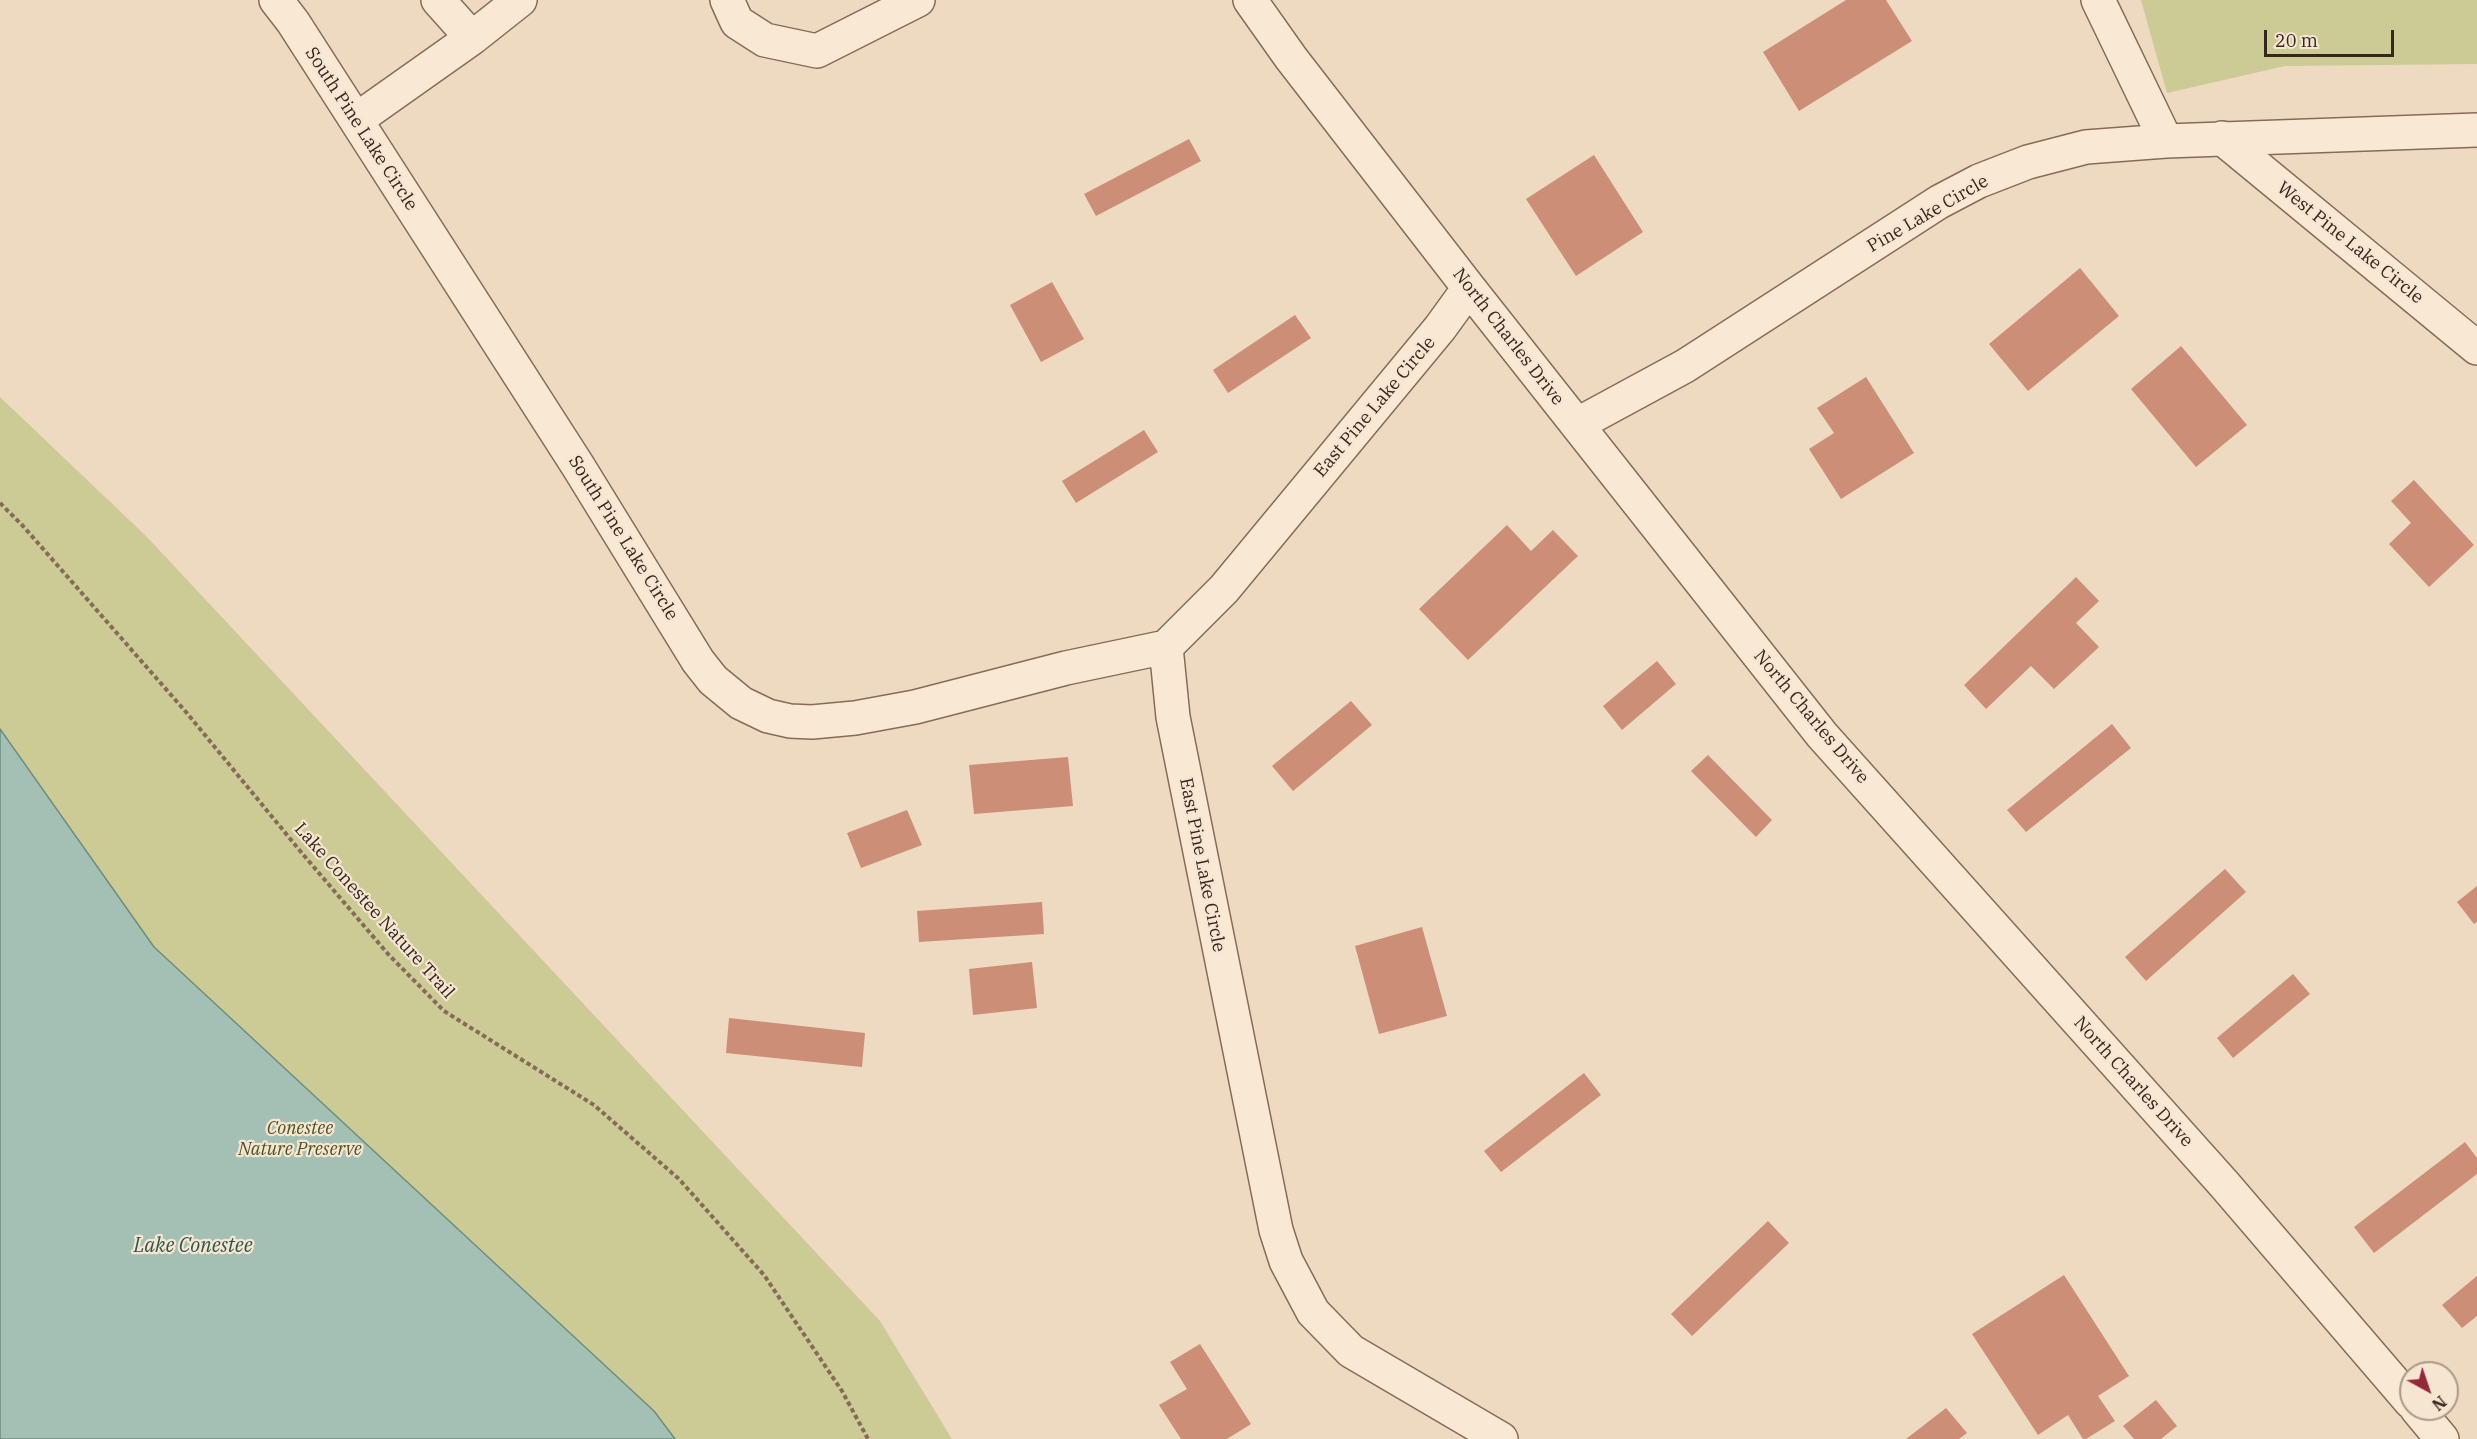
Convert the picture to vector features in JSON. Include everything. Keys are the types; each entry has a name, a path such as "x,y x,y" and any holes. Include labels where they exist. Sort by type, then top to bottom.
{"street":[{"name":"South Pine Lake Circle","path":"276,0 293,22 578,466 698,661 712,680 741,703 768,716 790,721 812,722 855,718 1166,647"},
{"path":"438,0 472,38"},
{"path":"356,120 472,38 520,0"},
{"path":"728,0 737,22 765,40 817,51 918,0"},
{"name":"North Charles Drive","path":"1251,0 1291,58 1469,288 1822,735 2224,1184 2399,1388"},
{"path":"2098,0 2166,141 2477,130"},
{"name":"West Pine Lake Circle","path":"2222,138 2477,348"},
{"name":"Pine Lake Circle","path":"1578,424 1685,366 1939,202 1979,181 2028,162 2086,147 2166,141"},
{"name":"East Pine Lake Circle","path":"1469,288 1440,328 1224,590 1166,647 1175,729 1276,1230 1286,1261 1313,1312 1352,1351 1501,1439"},
{"path":"2427,1421 2442,1439"}],"path":[{"name":"Lake Conestee Nature Trail","path":"0,503 23,526 186,712 388,954 444,1011 594,1105 679,1179 764,1275 842,1391 868,1439"}],"green space":[{"path":"2141,0 2477,0 2477,64 2285,66 2167,93"},
{"name":"Conestee Nature Preserve","path":"0,397 146,536 880,1321 952,1439 0,1439"}],"water":[{"name":"Lake Conestee","path":"0,729 154,947 654,1411 675,1439 0,1439"}],"building":[{"path":"1846,0 1886,0 1912,41 1799,111 1763,52"},
{"path":"1189,139 1201,161 1096,216 1084,194"},
{"path":"1594,155 1643,232 1576,276 1526,199"},
{"path":"2080,268 2119,316 2028,391 1989,344"},
{"path":"1052,282 1084,339 1041,362 1010,305"},
{"path":"1295,315 1311,338 1228,393 1213,370"},
{"path":"2181,346 2247,425 2196,467 2131,389"},
{"path":"1866,377 1914,453 1841,499 1809,449 1834,433 1817,408"},
{"path":"1144,430 1158,452 1076,503 1062,481"},
{"path":"2414,480 2474,545 2429,587 2389,544 2411,523 2391,501"},
{"path":"1507,525 1531,551 1553,530 1578,556 1468,660 1419,609"},
{"path":"2076,577 2099,601 2076,623 2099,647 2054,689 2031,666 1986,709 1964,685"},
{"path":"1657,661 1676,684 1622,730 1603,706"},
{"path":"1351,701 1372,725 1293,791 1272,766"},
{"path":"2112,724 2131,748 2026,832 2007,810"},
{"path":"1708,755 1772,820 1756,837 1691,771"},
{"path":"1068,757 1073,806 974,814 969,765"},
{"path":"907,810 922,845 861,868 847,833"},
{"path":"2225,869 2246,892 2146,981 2125,957"},
{"path":"2477,886 2477,922 2474,924 2457,902"},
{"path":"1042,902 1044,934 919,942 917,911"},
{"path":"1422,927 1447,1016 1379,1034 1355,946"},
{"path":"1032,962 1037,1008 973,1015 969,969"},
{"path":"2293,974 2310,994 2233,1058 2217,1038"},
{"path":"729,1018 865,1033 862,1067 726,1053"},
{"path":"1584,1073 1601,1095 1501,1172 1484,1151"},
{"path":"2465,1142 2477,1158 2477,1174 2374,1253 2354,1227"},
{"path":"1768,1221 1789,1243 1692,1336 1671,1314"},
{"path":"2064,1275 2129,1376 2098,1396 2115,1421 2086,1439 2083,1439 2068,1415 2038,1435 1972,1334"},
{"path":"2477,1276 2477,1316 2462,1328 2442,1305"},
{"path":"1200,1344 1251,1424 1227,1439 1181,1439 1159,1405 1187,1389 1170,1362"},
{"path":"2156,1400 2177,1426 2161,1439 2134,1439 2123,1426"},
{"path":"1946,1408 1967,1433 1959,1439 1906,1439"}]}
